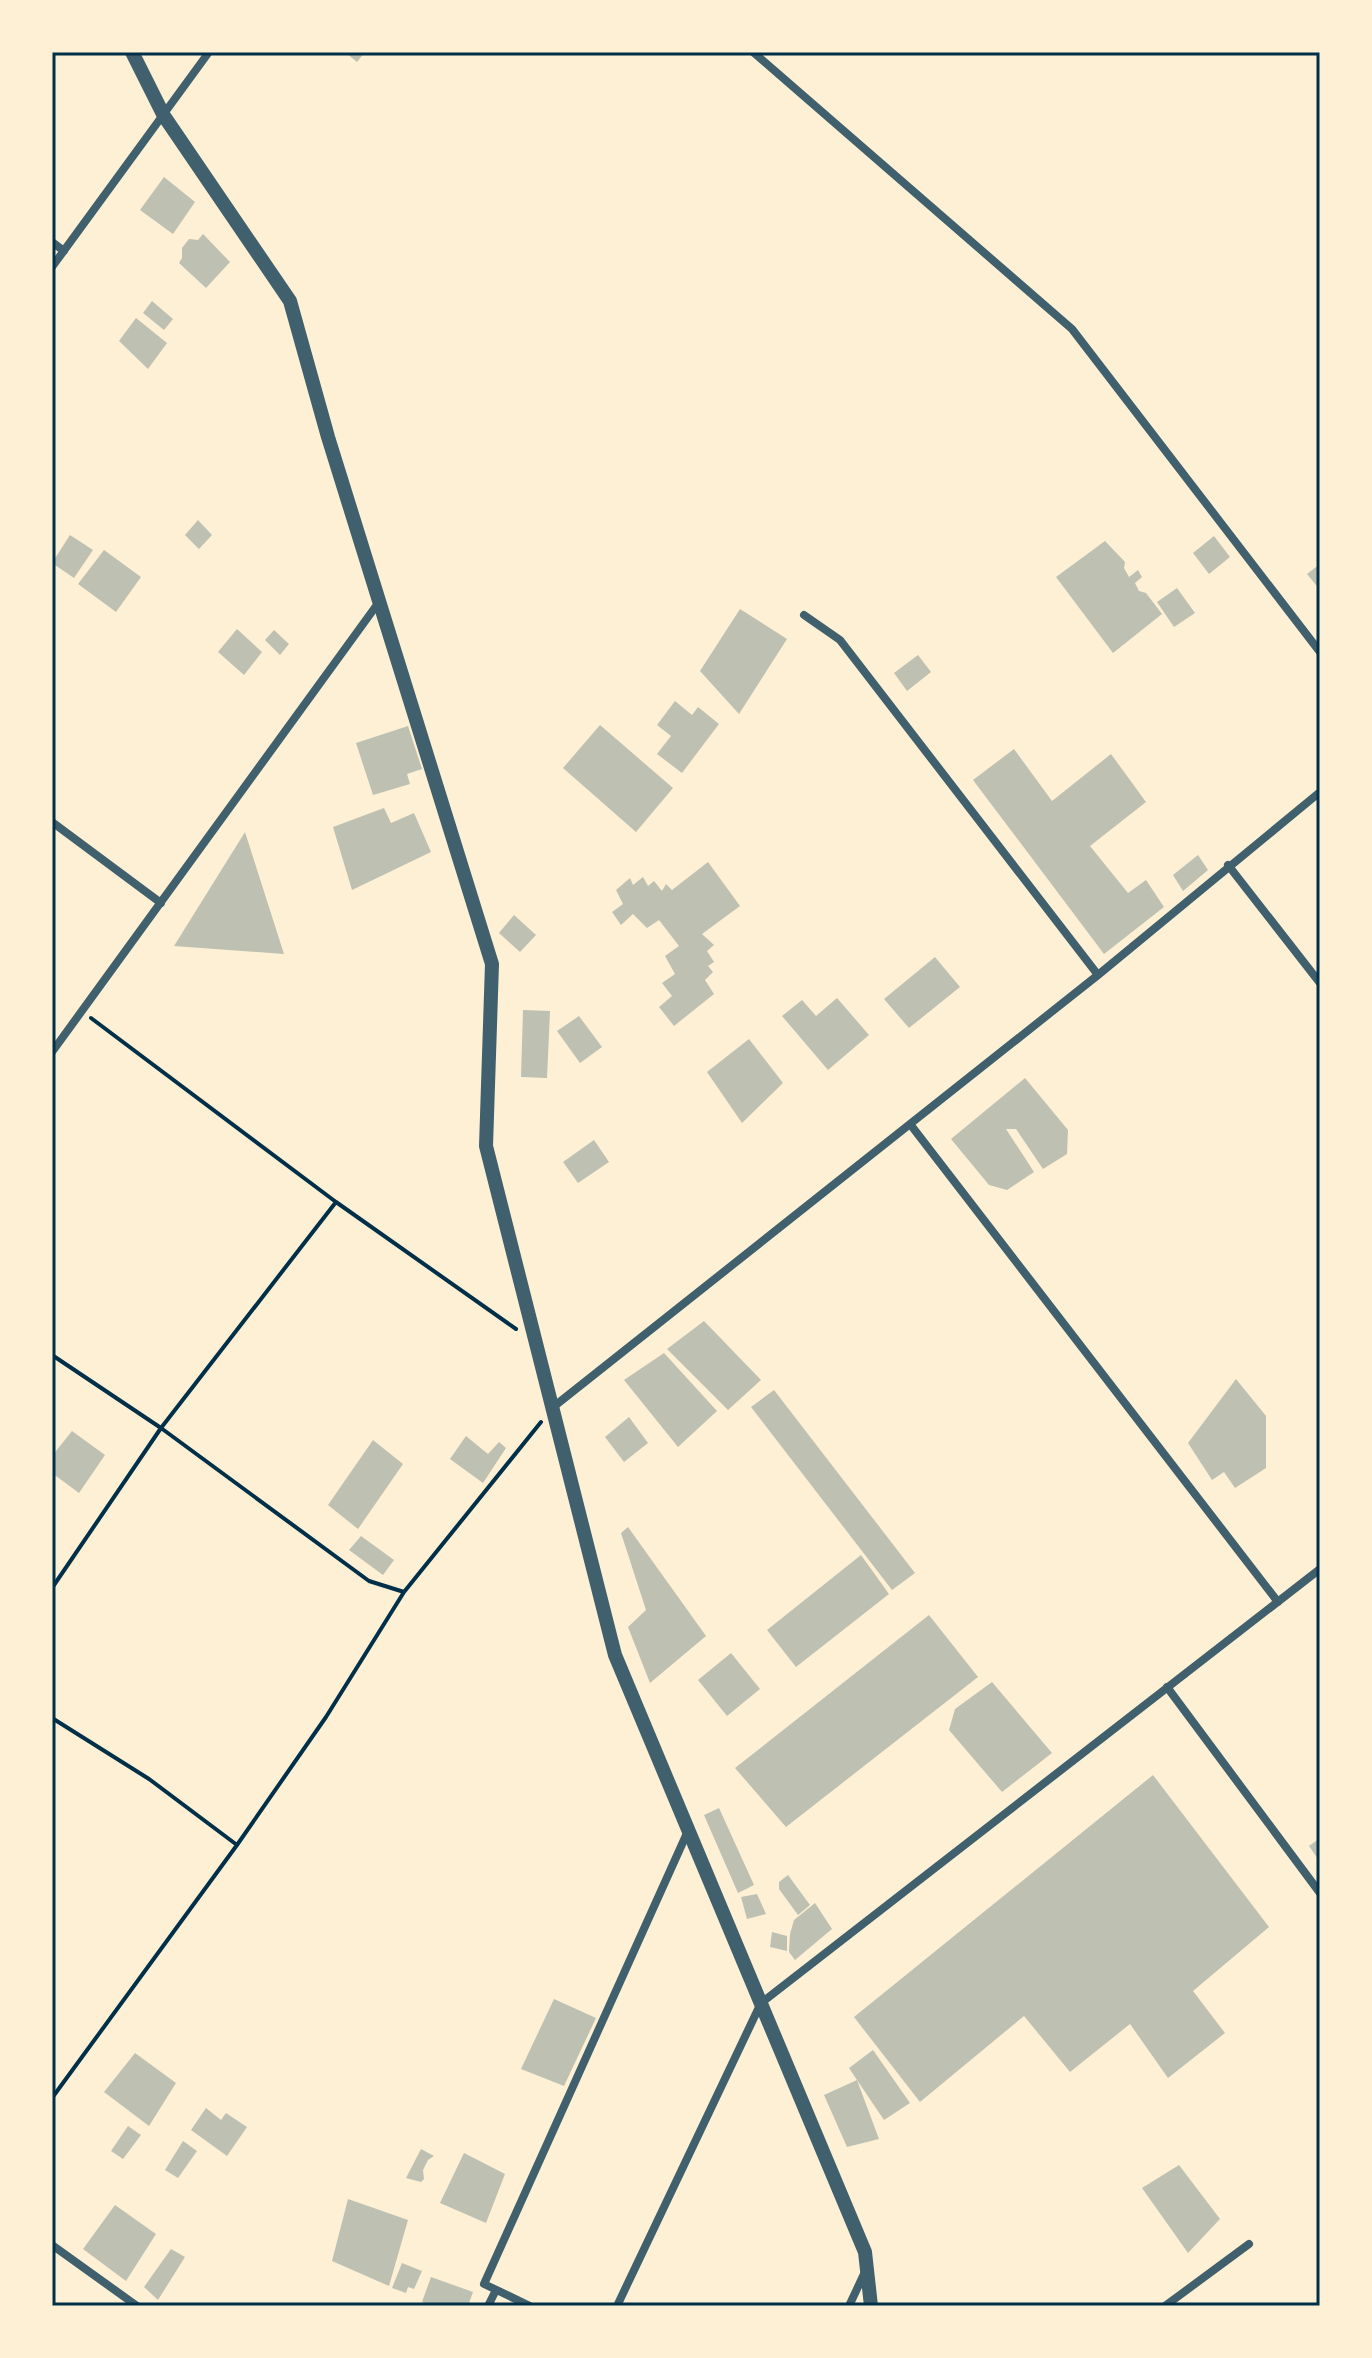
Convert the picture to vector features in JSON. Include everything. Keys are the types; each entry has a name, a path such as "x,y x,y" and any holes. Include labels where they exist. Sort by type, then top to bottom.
{"street":[{"path":"132,52 164,116 290,301 328,437 492,964 486,1146 615,1655 865,2252 871,2306"},
{"path":"52,267 209,52"},
{"path":"753,52 1072,329 1320,652"},
{"path":"52,242 64,251"},
{"path":"52,1052 379,601"},
{"path":"804,615 840,640 1098,975"},
{"path":"552,1408 1098,975 1320,792"},
{"path":"52,822 161,903"},
{"path":"1228,865 1320,983"},
{"path":"910,1124 1278,1602"},
{"path":"617,2306 761,2003 1320,1569"},
{"path":"1167,1687 1320,1893"},
{"path":"530,2306 484,2284 688,1830"},
{"path":"1165,2306 1249,2244"},
{"path":"52,2245 137,2306"},
{"path":"849,2306 867,2269"},
{"path":"488,2306 496,2290"}],"path":[{"path":"82,1012 336,1202 534,1343"},
{"path":"52,1588 161,1428 336,1202"},
{"path":"52,1355 161,1428 369,1581 404,1592"},
{"path":"52,2098 237,1845 326,1717 404,1592 552,1408"},
{"path":"52,1718 149,1779 237,1845"}],"building":[{"path":"345,52 365,52 357,62"},
{"path":"164,177 195,202 173,234 140,210"},
{"path":"203,234 230,262 206,288 179,263 182,248 189,239 198,240"},
{"path":"152,301 173,319 164,330 143,313"},
{"path":"136,318 167,343 148,369 119,341"},
{"path":"198,520 212,535 199,549 185,535"},
{"path":"70,535 93,550 74,578 52,563"},
{"path":"1214,536 1230,557 1209,574 1193,553"},
{"path":"1105,541 1125,562 1124,568 1129,577 1138,570 1142,577 1135,583 1139,591 1146,593 1162,614 1113,653 1056,577"},
{"path":"104,550 141,577 116,612 78,584"},
{"path":"1320,564 1320,590 1307,574"},
{"path":"1177,588 1195,613 1174,627 1157,602"},
{"path":"740,609 787,639 739,714 700,671"},
{"path":"237,629 262,652 244,675 218,652"},
{"path":"274,630 289,644 280,655 265,640"},
{"path":"918,655 931,672 907,691 894,673"},
{"path":"675,701 692,715 698,707 719,724 682,773 657,754 671,736 657,725"},
{"path":"600,725 673,788 636,832 563,768"},
{"path":"408,726 422,769 407,774 410,784 373,795 356,743"},
{"path":"1014,749 1052,801 1111,754 1146,802 1090,846 1128,893 1146,880 1164,907 1104,954 973,780"},
{"path":"384,808 391,823 414,813 431,852 352,890 333,827"},
{"path":"245,832 284,954 174,946"},
{"path":"1198,855 1208,870 1183,891 1173,875"},
{"path":"708,862 740,906 702,934 714,945 707,951 714,962 708,966 713,972 705,980 714,994 674,1026 659,1007 672,996 662,983 675,974 665,956 679,946 659,920 647,928 633,914 621,925 612,912 623,904 616,890 630,878 633,885 643,877 648,886 654,881 662,891 666,884 672,890"},
{"path":"514,915 536,935 520,952 499,933"},
{"path":"935,957 960,987 909,1028 884,999"},
{"path":"837,998 869,1035 828,1070 782,1016 802,1000 816,1016"},
{"path":"523,1010 550,1011 547,1078 521,1077"},
{"path":"579,1016 602,1047 580,1063 557,1031"},
{"path":"749,1039 783,1083 742,1123 707,1072"},
{"path":"1025,1078 1068,1130 1067,1154 1043,1169 1016,1129 1006,1129 1034,1172 1007,1190 989,1185 951,1139"},
{"path":"594,1140 609,1162 578,1183 563,1162"},
{"path":"704,1321 761,1380 728,1410 667,1349"},
{"path":"664,1353 717,1411 678,1447 624,1380"},
{"path":"1236,1379 1266,1416 1266,1468 1235,1488 1224,1472 1212,1480 1188,1443"},
{"path":"774,1390 915,1573 892,1590 751,1407"},
{"path":"629,1417 648,1443 624,1462 605,1437"},
{"path":"72,1431 105,1455 79,1493 52,1473 52,1456"},
{"path":"466,1436 488,1454 499,1442 506,1448 483,1483 450,1459"},
{"path":"373,1440 403,1464 358,1529 328,1505"},
{"path":"628,1527 706,1636 650,1683 628,1627 646,1610 621,1533"},
{"path":"361,1536 394,1560 383,1575 349,1550"},
{"path":"861,1555 889,1594 796,1667 767,1630"},
{"path":"929,1615 978,1677 786,1827 735,1768"},
{"path":"731,1653 760,1689 727,1716 698,1680"},
{"path":"992,1682 1052,1753 1002,1792 949,1730 955,1709"},
{"path":"1153,1775 1269,1927 1193,1991 1225,2033 1168,2078 1130,2024 1070,2072 1024,2016 920,2102 854,2017"},
{"path":"719,1808 754,1885 738,1893 704,1815"},
{"path":"1320,1838 1320,1862 1309,1846"},
{"path":"788,1875 810,1905 798,1915 779,1889 779,1882"},
{"path":"757,1894 766,1914 747,1919 741,1897"},
{"path":"815,1903 832,1929 795,1960 789,1952 794,1920"},
{"path":"772,1932 787,1936 787,1951 770,1947"},
{"path":"554,1999 596,2018 564,2086 521,2069"},
{"path":"873,2050 910,2103 884,2120 849,2068"},
{"path":"135,2053 176,2083 149,2126 104,2092"},
{"path":"857,2080 879,2139 847,2147 824,2095"},
{"path":"206,2108 221,2120 226,2113 247,2127 227,2156 191,2130"},
{"path":"128,2126 141,2135 123,2159 111,2151"},
{"path":"183,2141 197,2151 178,2178 165,2170"},
{"path":"421,2149 434,2156 423,2170 424,2179 421,2182 406,2178"},
{"path":"464,2153 505,2174 486,2223 440,2203"},
{"path":"1179,2165 1220,2219 1188,2253 1142,2188"},
{"path":"348,2199 408,2220 389,2286 332,2261"},
{"path":"115,2205 156,2234 126,2281 83,2249"},
{"path":"171,2249 185,2257 158,2300 144,2287"},
{"path":"402,2263 422,2271 414,2289 408,2287 406,2293 392,2288"},
{"path":"431,2277 473,2292 468,2306 433,2306 422,2302"}]}
